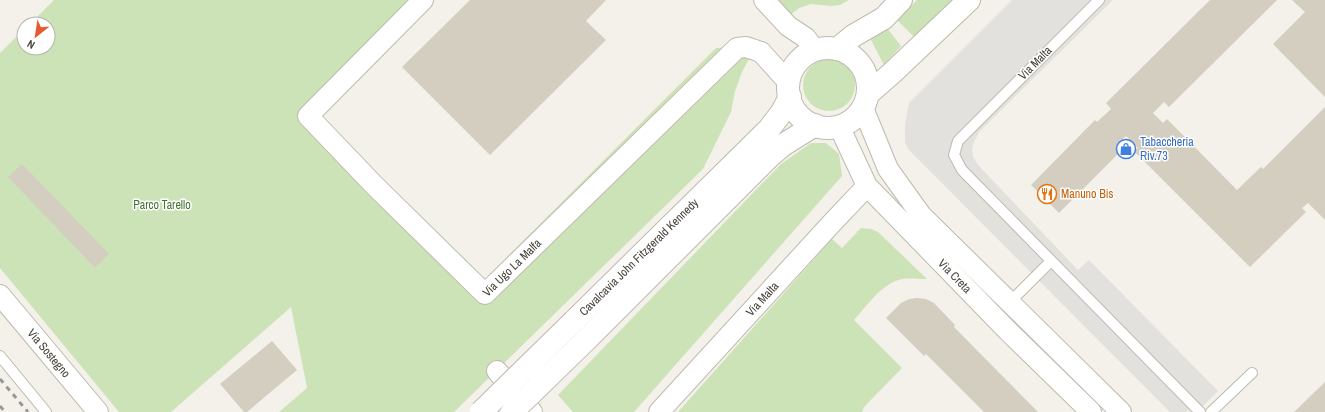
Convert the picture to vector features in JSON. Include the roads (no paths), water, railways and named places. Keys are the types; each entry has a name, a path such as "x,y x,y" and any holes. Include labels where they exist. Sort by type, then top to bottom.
{"street":[{"name":"Via Ugo La Malfa","path":"423,0 308,116 374,185 485,294 737,48 746,47 761,52 789,90"},
{"path":"764,0 788,26 806,38 815,50"},
{"path":"837,49 853,36 884,18 902,0"},
{"path":"865,101 868,82 858,61 848,53 837,49 826,48 815,50 802,58 793,69 789,90 795,109 804,119 815,125 823,127 839,126 853,120 865,101 968,0"},
{"name":"Cavalcavia John Fitzgerald Kennedy","path":"481,412 770,129 782,112 789,90"},
{"name":"Via Creta","path":"865,101 888,169 921,215 1121,412"},
{"name":"Cavalcavia John Fitzgerald Kennedy","path":"512,412 769,157 783,145 815,125"},
{"name":"Via Creta","path":"839,126 867,186 1003,325 1091,412"},
{"name":"Via Malta","path":"659,412 820,235 867,186"},
{"name":"Via Sostegno","path":"0,295 98,412"},
{"path":"497,371 532,412"}],"lane":[{"name":"Via Malta","path":"1051,261 962,170 954,155 958,141 972,126 1099,0"},
{"path":"1010,302 1051,261 1200,412"},
{"path":"0,356 46,412"},
{"path":"1211,412 1252,373"}],"railway":[{"path":"0,379 28,412"},
{"path":"0,406 5,412"}],"place":[{"name":"Tabaccheria Riv.73","path":"1126,149"},
{"name":"Manuno Bis","path":"1047,194"}],"park label":[{"name":"Parco Tarello","path":"162,205"}]}
